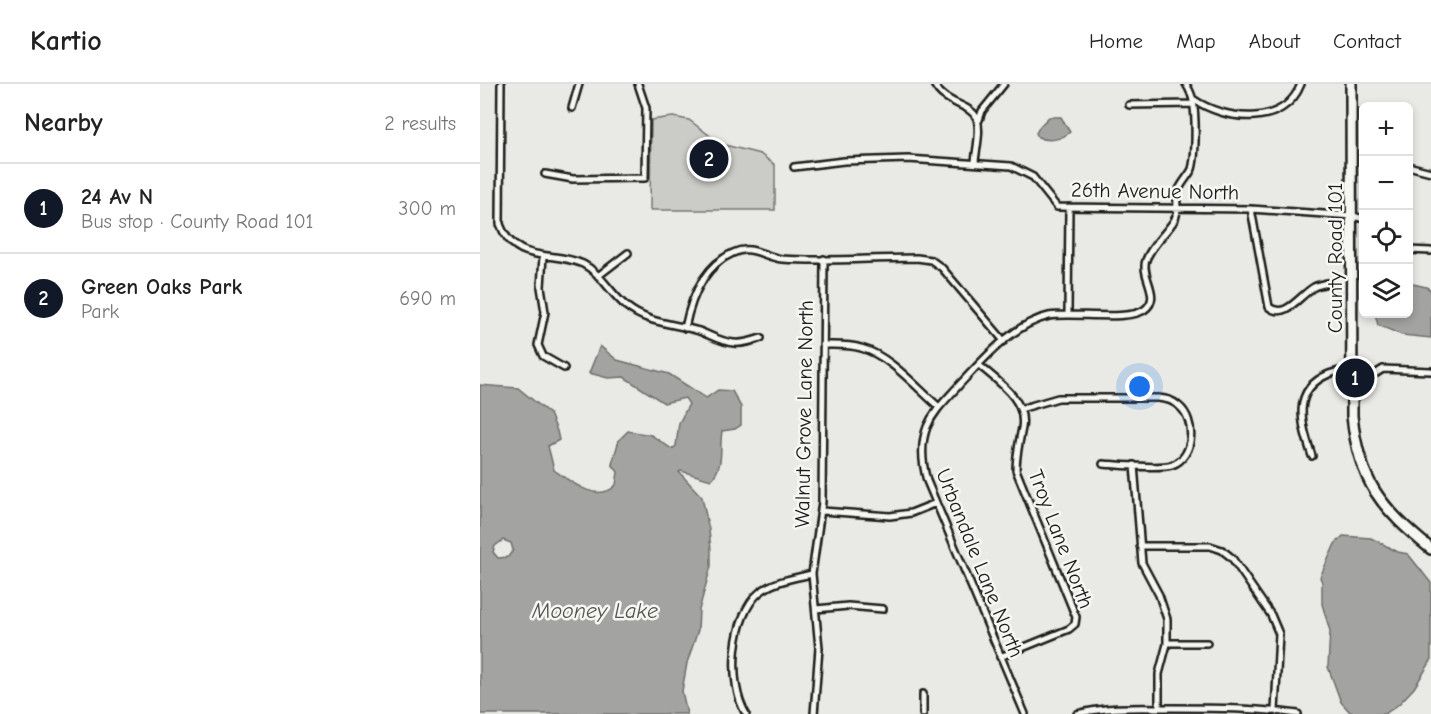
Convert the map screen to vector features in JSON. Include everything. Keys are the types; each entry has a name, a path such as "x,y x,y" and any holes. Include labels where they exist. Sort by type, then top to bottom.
{"main road":[{"name":"County Road 101","path":"1351,84 1354,434 1365,472 1375,492 1394,517 1431,549"}],"street":[{"path":"501,84 500,224 517,246 532,254 574,261 591,269 634,312 659,323 685,328 727,342 744,343 761,338"},
{"path":"572,108 579,84"},
{"path":"545,174 573,179 645,178 646,108 638,84"},
{"path":"934,84 945,98 973,112 978,125"},
{"path":"975,162 978,125 982,111 1004,84"},
{"path":"1177,208 1178,191 1191,171 1193,163 1193,101 1186,84"},
{"path":"1129,105 1193,101 1238,115 1258,116 1287,105 1301,84"},
{"name":"26th Avenue North","path":"794,167 876,159 975,162 1019,168 1033,177 1057,207 1251,209 1359,218"},
{"path":"1413,167 1431,172"},
{"path":"1068,314 1069,207"},
{"name":"Urbandale Lane North","path":"1025,714 927,481 922,458 924,436 939,407 979,365 1004,341 1042,318 1068,314 1130,315 1147,308 1152,291 1145,270 1146,259 1175,218 1177,208"},
{"path":"1251,209 1269,307 1276,311 1285,310 1313,287 1328,283"},
{"path":"685,328 690,304 703,279 734,252 749,249 778,258 917,258 931,260 942,268 1004,341"},
{"path":"1413,250 1431,251"},
{"path":"598,276 628,253"},
{"path":"543,256 541,287 545,312 538,345 543,356 564,368"},
{"name":"Walnut Grove Lane North","path":"814,714 819,663 812,573 822,511 824,259"},
{"path":"823,345 854,346 873,352 890,363 939,407"},
{"path":"979,365 1011,393 1020,409 1058,398 1158,398 1173,401 1184,411 1191,432 1189,448 1182,459 1172,465 1103,464"},
{"path":"1312,456 1301,418 1303,400 1319,379 1336,371 1353,369"},
{"path":"1375,374 1383,369 1431,371"},
{"name":"Troy Lane North","path":"1000,657 1073,627 1076,621 1065,587 1017,470 1017,448 1022,427 1020,409"},
{"path":"1134,465 1142,563 1165,613 1168,631 1159,674 1159,708"},
{"path":"822,511 890,516 910,513 936,503"},
{"path":"1140,546 1210,546 1222,550 1232,558 1271,615 1279,634 1275,711"},
{"path":"746,714 738,697 734,673 743,616 754,598 762,591 812,573"},
{"path":"816,609 848,606 883,609"},
{"path":"1167,643 1207,643"},
{"path":"923,694 923,714"},
{"path":"1077,714 1104,708 1261,708 1298,714"}],"shaded area":[{"path":"673,117 689,120 721,144 760,154 775,165 775,210 650,210 651,120"}],"water":[{"path":"1049,117 1061,117 1070,132 1054,139 1038,137 1036,133"},
{"path":"1413,284 1431,290 1431,338 1402,335 1378,325 1376,318 1413,318"},
{"name":"Mooney Lake","path":"600,346 617,360 669,374 706,398 718,390 732,391 741,407 741,425 735,429 722,431 720,462 711,480 679,472 702,497 711,550 711,566 699,610 698,630 687,663 682,691 687,714 480,714 480,385 518,388 550,414 559,440 548,446 554,470 576,485 593,492 609,490 616,485 618,472 612,464 619,440 628,431 651,435 672,449 676,446 679,423 689,404 685,398 664,403 624,377 608,378 589,373","holes":["503,540 511,543 513,550 508,557 498,558 493,552 495,546"]},
{"path":"1343,536 1371,538 1398,552 1408,554 1431,583 1431,661 1414,688 1399,704 1385,714 1350,712 1341,702 1328,667 1330,631 1322,604 1320,577 1335,544"}],"place":[{"name":"Green Oaks Park","path":"709,159"},
{"name":"24 Av N","path":"1355,378"}]}
